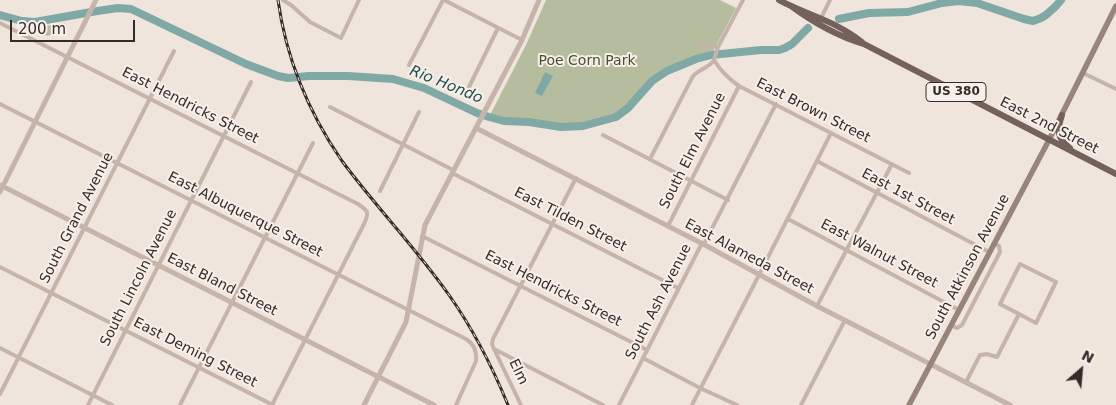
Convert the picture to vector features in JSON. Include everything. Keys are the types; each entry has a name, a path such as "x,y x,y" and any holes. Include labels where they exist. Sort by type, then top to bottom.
{"main road":[{"name":"East 2nd Street","path":"779,0 822,18 864,44 1116,174"},
{"name":"East 2nd Street","path":"791,6 818,25 846,39 864,44"},
{"name":"South Atkinson Avenue","path":"909,405 1062,115 1116,6"},
{"path":"1062,115 1058,128 1060,138 1081,157"}],"street":[{"path":"1,188 96,0"},
{"path":"283,0 310,22 340,38 359,0"},
{"path":"409,65 443,0 522,40"},
{"path":"364,405 404,326 409,311 422,236 427,220 522,40 540,0"},
{"path":"650,159 694,74 709,66 714,59 743,0"},
{"path":"818,25 830,0"},
{"name":"East Hendricks Street","path":"0,23 364,208 368,215 338,274"},
{"path":"469,87 498,28"},
{"path":"696,43 718,49"},
{"name":"South Grand Avenue","path":"0,394 174,51"},
{"name":"East Brown Street","path":"714,59 728,78 739,86 909,173"},
{"path":"1083,72 1116,89"},
{"name":"South Lincoln Avenue","path":"88,405 251,82"},
{"name":"South Elm Avenue","path":"668,226 739,86"},
{"name":"East Albuquerque Street","path":"0,104 466,339 475,351 475,365 456,405"},
{"name":"South Ash Avenue","path":"619,405 678,288 728,200 776,104"},
{"name":"East Tilden Street","path":"330,107 678,288"},
{"path":"380,191 419,112"},
{"name":"East Alameda Street","path":"476,128 576,178 817,306 1010,405"},
{"path":"692,405 831,133"},
{"path":"603,135 728,200"},
{"path":"180,405 313,143"},
{"name":"East 1st Street","path":"816,161 990,252"},
{"path":"817,306 892,164"},
{"path":"576,178 492,344 494,349 603,405"},
{"name":"East Bland Street","path":"1,188 232,302 434,405"},
{"name":"East Walnut Street","path":"788,218 959,310"},
{"name":"East Hendricks Street","path":"422,236 647,350"},
{"path":"951,325 957,328 962,325 1000,252 999,246 994,243"},
{"path":"1020,264 1056,282 1036,323 1019,314 1000,304 1020,264"},
{"name":"East Deming Street","path":"0,267 273,405"},
{"path":"273,405 338,274"},
{"path":"966,382 980,354 997,357 1019,314"},
{"path":"800,405 845,320"},
{"path":"0,348 112,405"},
{"name":"Elm","path":"494,349 521,405"},
{"path":"643,358 737,405"}],"green space":[{"name":"Poe Corn Park","path":"546,0 720,0 736,8 711,55 680,65 658,76 618,116 585,126 568,127 489,117 526,45"},
{"path":"65,23 66,32 46,36 44,26"}],"water":[{"path":"545,72 553,76 542,96 535,93"}],"waterway":[{"name":"Rio Hondo","path":"839,19 869,13 908,12 942,3 959,1 977,3 1033,21 1046,15 1061,0"},
{"name":"Rio Hondo","path":"0,15 22,21 35,22 118,8 131,9 246,64 278,76 288,78 348,76 393,79 424,88 489,117 504,121 529,122 561,127 583,126 616,117 628,108 652,81 667,71 696,59 711,55 779,50 792,44 808,28"}],"railway":[{"path":"278,0 293,64 319,124 342,161 423,261 458,308 482,348 508,405"}]}
